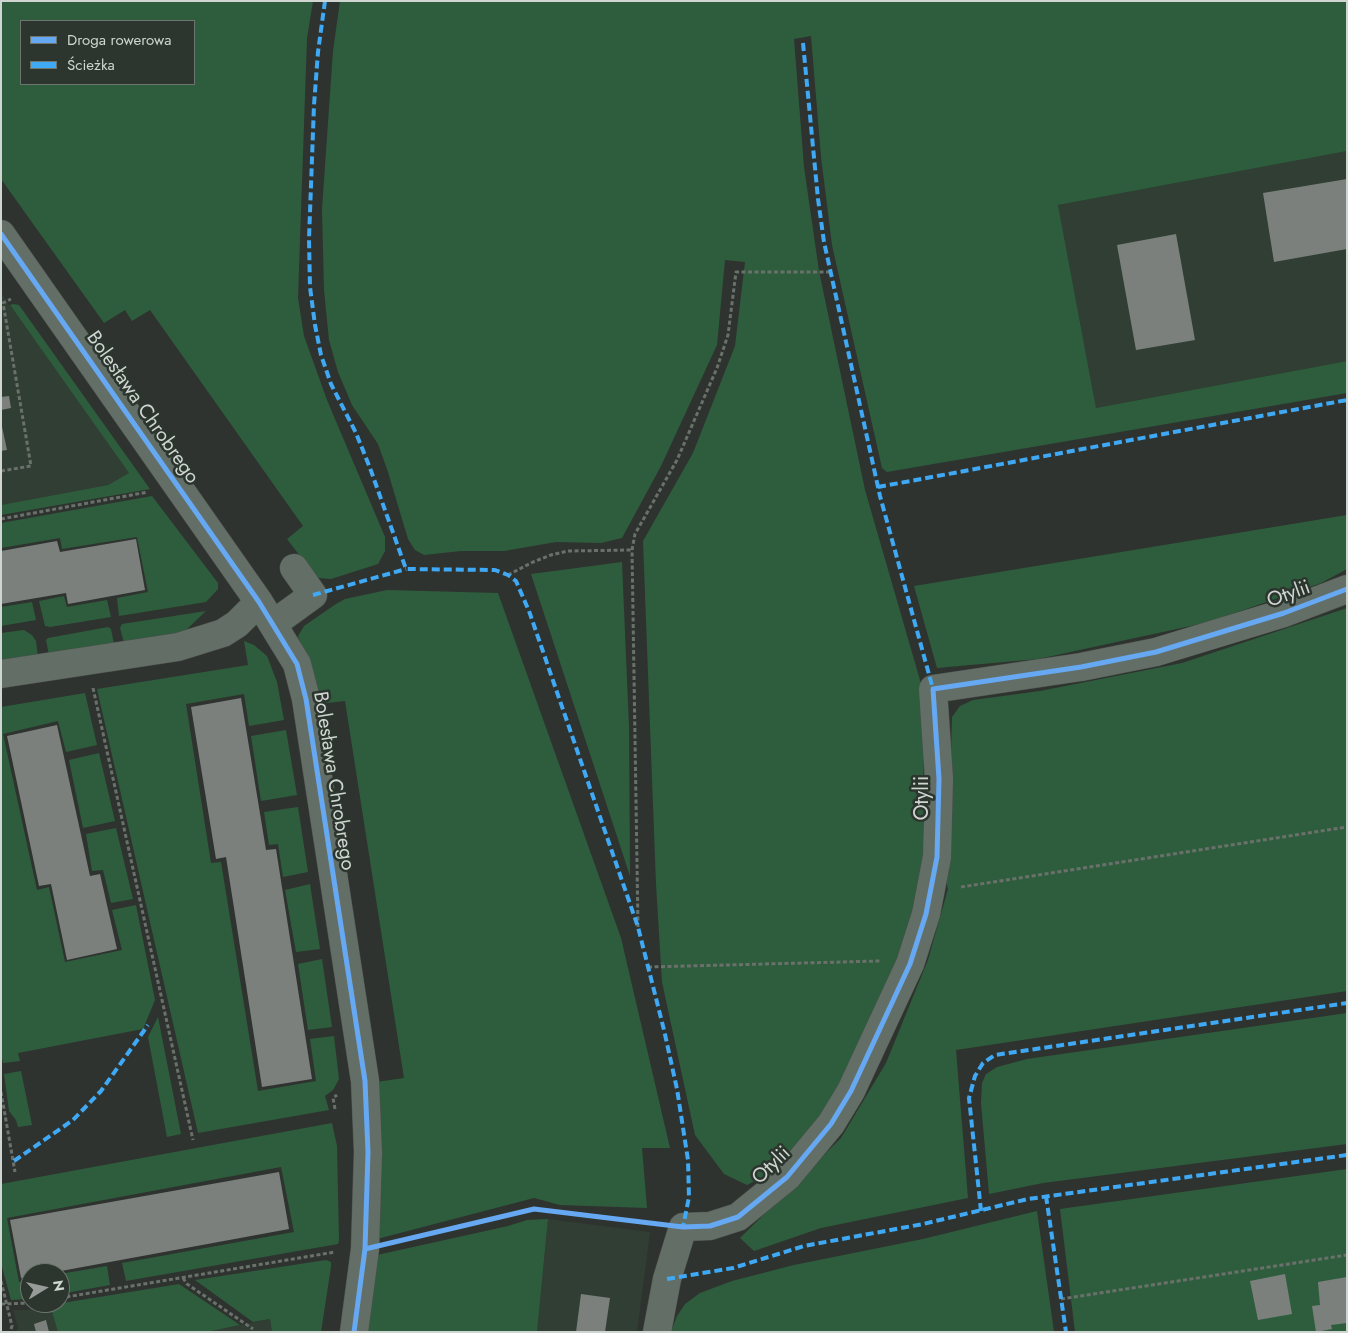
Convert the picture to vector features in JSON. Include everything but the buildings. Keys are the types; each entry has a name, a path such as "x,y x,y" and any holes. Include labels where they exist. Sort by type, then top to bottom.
{"street":[{"name":"Bolesława Chrobrego","path":"2,237 266,613 297,664 306,699 365,1081 368,1152 364,1249 354,1332"},
{"path":"1,674 178,647 223,633 237,624 313,595 294,568"},
{"name":"Otylii","path":"657,1332 667,1279 683,1227 710,1226 738,1217 787,1177 831,1124 851,1091 910,964 926,914 937,857 939,779 933,689 1081,666 1156,652 1265,620 1347,589"}],"path":[{"path":"638,927 632,550 635,534 677,460 717,368 728,335 736,272 831,272"},
{"path":"1,471 31,466 3,303 13,298"},
{"path":"1,519 154,491"},
{"path":"508,575 551,555 568,551 632,550"},
{"path":"87,661 193,1140"},
{"path":"929,896 948,888 1347,827"},
{"path":"648,967 895,960 910,964"},
{"path":"1,1092 15,1172"},
{"path":"336,1115 333,1098 339,1094"},
{"path":"70,1296 342,1250 364,1249"},
{"path":"1061,1299 1347,1255"},
{"path":"183,1278 187,1284 253,1329"},
{"path":"1,1281 12,1326 10,1332"},
{"path":"1,1304 20,1303"}],"shaded area":[{"path":"1347,151 1347,361 1096,408 1058,205"},
{"path":"1,293 129,473 108,485 1,505"},
{"path":"548,1219 650,1232 637,1332 537,1332"},
{"path":"13,1310 20,1310 20,1313 52,1313 58,1332 16,1332 18,1328"},
{"path":"270,1319 272,1332 207,1332"}],"green space":[{"path":"1,1 313,1 307,38 298,298 304,336 327,400 385,537 385,551 378,564 331,579 319,578 313,573 287,539 303,526 150,310 132,321 125,310 104,323 1,179"},
{"path":"340,1 1347,1 1347,151 1058,205 1096,408 1347,361 1347,393 887,472 882,468 832,245 821,157 811,36 794,39 804,167 819,271 865,490 924,694 923,866 903,954 827,1119 779,1169 747,1185 724,1174 695,1135 662,982 656,884 643,541 693,453 735,346 745,262 725,260 717,345 661,466 622,538 601,543 556,542 504,551 461,551 424,555 415,550 408,539 378,444 352,405 338,372 329,340 324,290 322,209 333,51"},
{"path":"10,305 19,305 150,489 1,515 1,505 108,485 129,473"},
{"path":"152,496 218,583 218,589 206,602 119,616 117,598 148,592 137,537 62,549 60,538 1,548 1,523"},
{"path":"1347,515 1347,569 1321,583 1209,622 1038,659 937,668 914,586"},
{"path":"622,562 629,727 630,876 531,574"},
{"path":"387,590 498,593 621,938 670,1148 642,1148 647,1208 560,1205 534,1198 377,1239 381,1187 381,1150 376,1082 404,1078 345,701 319,704 298,636 304,626 345,599"},
{"path":"64,596 67,607 107,600 111,617 50,627 45,626 39,601"},
{"path":"32,602 36,620 1,626 1,607"},
{"path":"1347,608 1347,991 956,1050 968,1198 821,1228 754,1251 740,1238 841,1138 886,1063 928,960 948,889 946,880 952,717 960,706 973,700 1040,691 1182,663"},
{"path":"206,611 184,632 124,643 120,628 122,624"},
{"path":"108,627 111,629 114,644 49,655 46,640 48,638"},
{"path":"24,630 32,635 36,641 38,658 1,664 1,633"},
{"path":"244,641 254,645 267,656 277,682 284,720 249,726 244,694 186,704 211,863 221,862 258,1091 316,1081 310,1039 334,1036 339,1079 333,1090 325,1096 329,1110 198,1133 97,689 248,665"},
{"path":"85,693 97,745 66,752 58,721 3,734 37,890 49,887 65,962 122,950 112,910 136,905 155,1000 143,1029 18,1053 20,1061 3,1063 1,1053 1,707"},
{"path":"286,730 297,795 261,801 251,736"},
{"path":"99,753 115,821 83,828 69,760"},
{"path":"298,807 308,872 283,877 278,844 269,845 264,812"},
{"path":"116,828 133,899 111,903 103,870 92,871 86,834"},
{"path":"310,884 320,949 296,952 285,890"},
{"path":"322,959 332,1027 308,1030 298,964"},
{"path":"1347,1013 1347,1144 1043,1183 989,1194 981,1103 982,1083 986,1074 997,1067 1027,1059"},
{"path":"158,1017 181,1134 167,1137 148,1037"},
{"path":"21,1071 32,1125 18,1127 16,1120 9,1111 4,1074"},
{"path":"332,1123 337,1146 339,1240 338,1244 126,1281 122,1263 294,1232 281,1167 7,1218 20,1282 20,1300 11,1300 1,1263 1,1184"},
{"path":"1347,1169 1347,1332 1075,1332 1060,1209"},
{"path":"1037,1211 1054,1332 671,1332 677,1316 685,1304 700,1293 732,1281 794,1265 923,1239"},
{"path":"548,1219 537,1332 367,1332 377,1255 508,1226 527,1220"},
{"path":"326,1260 331,1262 331,1267 321,1332 272,1332 270,1319 253,1322 195,1280"},
{"path":"107,1266 110,1285 70,1292 70,1272"},
{"path":"179,1284 240,1325 207,1332 58,1332 52,1313 70,1313 70,1302"}],"marked path":[{"path":"325,1 318,52 314,105 309,239 310,287 321,355 331,384 356,433 370,468 406,569 495,570 508,575 516,581 529,611 638,927 664,1030 677,1089 688,1160 689,1197 683,1227 680,1226"},
{"path":"803,43 824,242 880,496 933,689"},
{"path":"878,487 1347,400"},
{"path":"313,595 406,569"},
{"path":"981,1211 969,1098 975,1076 983,1063 995,1055 1347,1003"},
{"path":"14,1161 73,1120 101,1091 148,1025"},
{"path":"667,1279 733,1268 804,1246 923,1224 1028,1199 1347,1155"},
{"path":"1046,1196 1066,1332"}],"cycle path":[{"path":"1,234 259,602 297,664 306,699 365,1081 368,1152 365,1249 354,1332"},
{"path":"365,1249 534,1209 683,1227 710,1226 738,1217 787,1177 831,1124 851,1091 910,964 926,914 937,857 939,779 933,689 1081,667 1156,652 1284,613 1347,589"}]}
